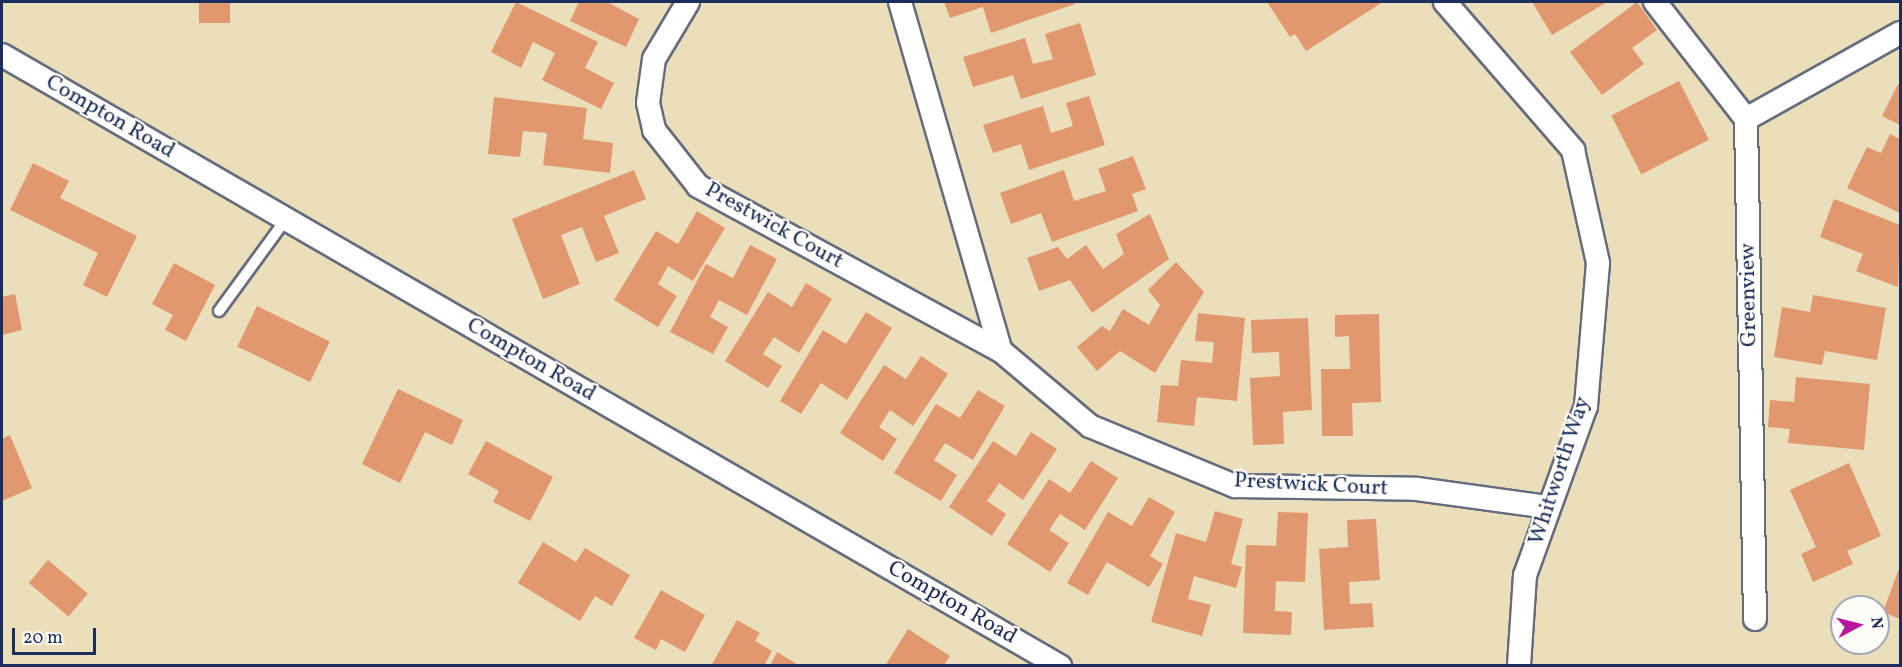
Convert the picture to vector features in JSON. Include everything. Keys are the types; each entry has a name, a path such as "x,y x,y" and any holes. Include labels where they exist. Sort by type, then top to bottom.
{"street":[{"name":"Prestwick Court","path":"688,2 654,59 648,103 654,130 698,186 1001,351 1090,426 1235,486 1417,489 1549,507"},
{"path":"900,2 1001,351"},
{"name":"Whitworth Way","path":"1445,2 1573,150 1598,263 1586,406 1525,576 1519,666"},
{"path":"1655,2 1746,119 1900,33"},
{"name":"Compton Road","path":"2,55 1060,666"},
{"name":"Greenview","path":"1746,119 1755,619"}],"lane":[{"path":"219,311 286,219"}],"building":[{"path":"199,2 230,2 230,23 199,23"},
{"path":"516,2 598,42 585,68 614,83 601,109 542,80 555,53 533,42 521,68 491,52"},
{"path":"579,2 607,2 639,19 626,47 570,21"},
{"path":"944,2 1074,2 1075,4 991,33 983,7 950,18"},
{"path":"1267,2 1383,2 1306,51 1295,34 1290,37"},
{"path":"1532,2 1607,2 1552,35"},
{"path":"1637,2 1657,30 1632,48 1644,64 1602,95 1570,52"},
{"path":"1080,23 1096,75 1021,99 1013,75 973,87 963,57 1025,38 1033,64 1053,59 1045,34"},
{"path":"1679,81 1709,140 1641,174 1611,116"},
{"path":"1898,84 1900,85 1900,125 1882,116"},
{"path":"1089,96 1105,145 1029,170 1021,144 993,153 983,125 1043,106 1051,133 1073,126 1066,103"},
{"path":"494,97 587,108 583,139 613,143 610,173 543,165 547,133 523,131 520,157 488,154"},
{"path":"1890,134 1900,139 1900,213 1847,188 1867,147 1881,153"},
{"path":"1133,156 1146,189 1132,194 1138,211 1052,242 1041,213 1011,224 1000,193 1064,170 1074,201 1106,191 1098,169"},
{"path":"33,163 69,181 60,198 137,236 107,297 83,285 98,253 10,210"},
{"path":"634,170 646,199 604,216 619,253 596,262 582,227 561,235 580,284 543,299 512,219"},
{"path":"1834,199 1900,225 1898,287 1856,271 1863,254 1820,237"},
{"path":"697,211 725,228 693,281 668,266 658,284 677,296 658,327 614,300 656,231 678,244"},
{"path":"1150,214 1169,259 1092,313 1070,280 1039,291 1027,258 1058,247 1067,259 1086,245 1103,269 1124,254 1116,234"},
{"path":"750,245 777,259 747,315 719,300 710,317 728,327 713,354 670,332 706,264 733,278"},
{"path":"1176,262 1204,292 1155,373 1120,351 1097,371 1077,347 1102,326 1110,331 1123,309 1149,325 1160,305 1148,290"},
{"path":"174,263 215,285 186,341 165,330 173,315 152,304"},
{"path":"806,283 832,299 799,353 774,337 763,354 782,366 768,388 725,361 768,292 792,307"},
{"path":"15,294 22,330 2,335 2,297"},
{"path":"1813,295 1886,308 1877,360 1825,351 1822,365 1774,357 1782,307 1810,312"},
{"path":"257,306 330,342 310,382 237,346"},
{"path":"866,312 892,328 847,400 821,383 801,414 780,401 823,330 846,344"},
{"path":"1198,313 1245,318 1237,401 1197,397 1194,426 1157,422 1161,385 1178,386 1181,360 1212,363 1214,342 1195,341"},
{"path":"1379,314 1381,402 1352,403 1353,436 1322,436 1321,369 1350,369 1349,336 1335,337 1335,315"},
{"path":"1308,318 1312,410 1283,412 1284,444 1253,445 1250,378 1280,376 1279,352 1252,353 1251,320"},
{"path":"921,356 948,374 913,426 890,410 879,427 897,439 883,461 840,433 884,365 906,379"},
{"path":"1796,377 1870,384 1864,450 1788,443 1790,429 1768,427 1770,400 1794,402"},
{"path":"398,389 463,420 452,445 425,432 400,483 362,464"},
{"path":"978,390 1005,406 973,460 945,443 934,460 957,475 941,501 894,473 936,404 960,418"},
{"path":"1031,432 1057,449 1023,500 999,483 987,501 1006,514 992,536 949,507 993,441 1016,456"},
{"path":"10,435 32,488 2,501 2,439"},
{"path":"486,441 553,477 530,521 493,502 499,491 468,474"},
{"path":"1091,461 1118,478 1085,530 1060,514 1049,530 1069,543 1050,572 1007,544 1049,479 1070,493"},
{"path":"1849,463 1881,536 1847,551 1853,564 1813,582 1801,554 1816,547 1790,490"},
{"path":"1149,497 1175,512 1150,556 1163,564 1149,587 1107,562 1088,595 1067,583 1108,512 1132,526"},
{"path":"1215,511 1243,519 1231,564 1242,567 1236,588 1194,576 1188,599 1211,605 1202,636 1151,622 1176,533 1206,542"},
{"path":"1278,512 1308,513 1305,582 1276,581 1275,611 1292,612 1291,635 1243,633 1246,545 1276,546"},
{"path":"1376,519 1380,580 1349,582 1350,604 1372,603 1374,627 1324,630 1319,549 1348,547 1347,520"},
{"path":"543,542 576,562 585,548 630,575 612,606 595,596 580,621 518,583"},
{"path":"48,560 88,593 69,616 29,583"},
{"path":"1900,566 1900,619 1890,615 1889,595"},
{"path":"661,590 705,615 685,652 661,639 656,650 634,638"},
{"path":"737,620 760,633 755,641 772,651 764,666 711,666"},
{"path":"908,629 950,656 943,666 885,666"},
{"path":"777,652 800,666 770,666"}]}
